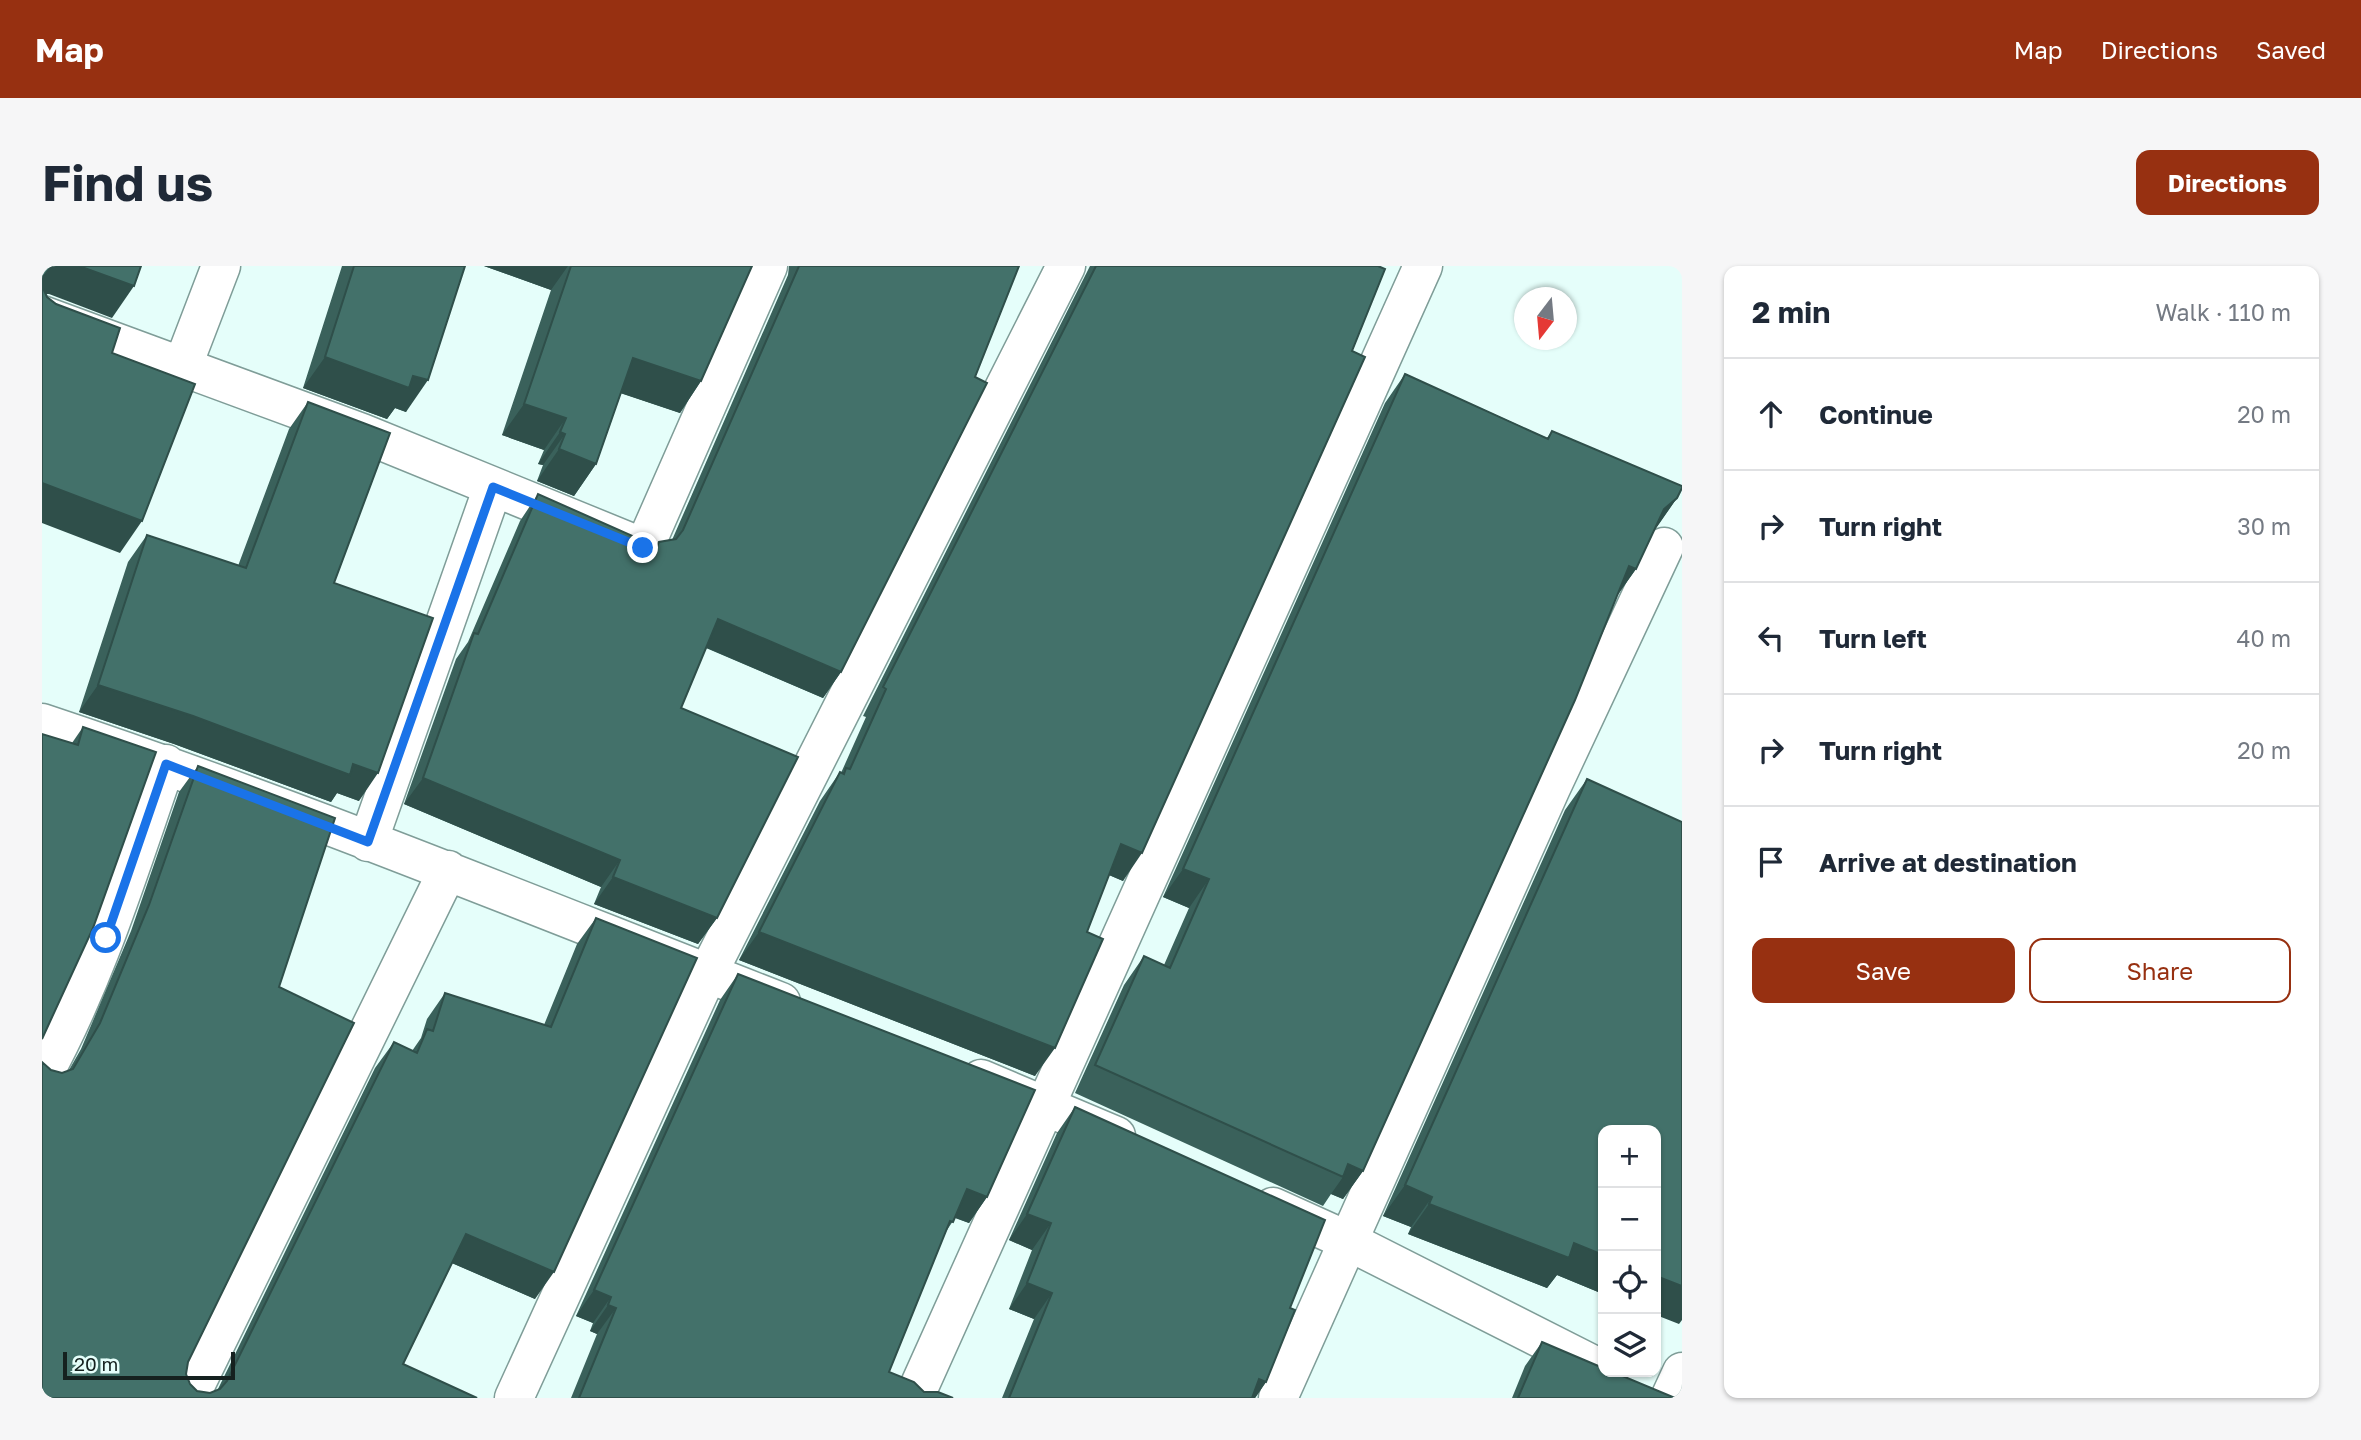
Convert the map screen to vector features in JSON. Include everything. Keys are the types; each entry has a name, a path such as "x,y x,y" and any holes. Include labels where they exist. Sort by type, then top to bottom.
{"street":[{"path":"183,365 221,266"},
{"path":"42,315 183,365 643,548 768,266"},
{"path":"514,1398 708,973 1066,266"},
{"path":"914,1398 1423,266"},
{"path":"368,842 493,487"},
{"path":"1278,1398 1346,1240 1664,547"},
{"path":"42,723 166,764 448,870 812,1013"},
{"path":"42,1077 67,1031 106,938 166,764"},
{"path":"189,1398 448,870"},
{"path":"955,1069 1046,1104 1146,1149"},
{"path":"1246,1195 1346,1240 1598,1368"},
{"path":"1670,1398 1682,1372"},
{"path":"1616,1377 1658,1398"}],"building":[{"path":"42,266 52,266 43,277 43,288 47,297 56,304 120,328 112,353 195,384 142,521 42,483"},
{"path":"79,266 141,266 134,286"},
{"path":"354,266 465,266 428,380 413,376 409,388 325,357"},
{"path":"571,266 752,266 701,381 633,358 596,464 559,449 565,434 560,432 566,418 524,404"},
{"path":"799,266 1019,266 975,377 987,383 841,672 718,619 681,708 798,757 717,918 613,877 620,860 423,778 474,633 478,634 538,494 657,547 659,542 676,539 683,530"},
{"path":"1096,266 1378,266 1385,269 1352,351 1365,357 1142,853 1121,844 1087,932 1103,939 1055,1048 759,932 840,772 844,774 846,768 850,769 886,689 883,687"},
{"path":"1405,374 1548,439 1552,431 1682,488 1677,498 1664,509 1636,569 1629,566 1575,700 1363,1171 1348,1164 1343,1177 1095,1065 1144,956 1170,968 1209,879 1183,869"},
{"path":"308,402 390,433 334,583 433,618 378,773 353,764 350,775 193,716 98,685 147,535 246,568"},
{"path":"83,727 156,752 93,928 42,1039 42,734 78,745"},
{"path":"198,766 335,818 279,987 354,1023 188,1362 186,1374 197,1391 210,1393 220,1389 227,1381 394,1042 417,1053 427,1029 433,1031 445,993 551,1027 596,918 697,958 554,1272 466,1234 403,1364 477,1398 42,1398 42,1062 51,1070 62,1073 73,1069 100,1023 149,905"},
{"path":"1587,779 1682,822 1682,1286 1661,1278 1661,1125 1598,1125 1598,1253 1574,1243 1569,1258 1429,1204 1432,1197 1405,1185"},
{"path":"738,974 1035,1090 987,1197 967,1189 953,1222 950,1221 889,1372 914,1382 924,1392 938,1392 953,1398 579,1398 616,1308 608,1305 611,1297 594,1290"},
{"path":"1075,1107 1325,1220 1290,1308 1295,1310 1266,1382 1259,1379 1252,1398 1009,1398 1052,1293 1027,1283 1051,1223 1027,1214"},
{"path":"1542,1342 1598,1366 1598,1377 1625,1377 1675,1398 1518,1398"}],"route":[{"path":"106,938 166,764 368,842 493,487 643,548"}]}
